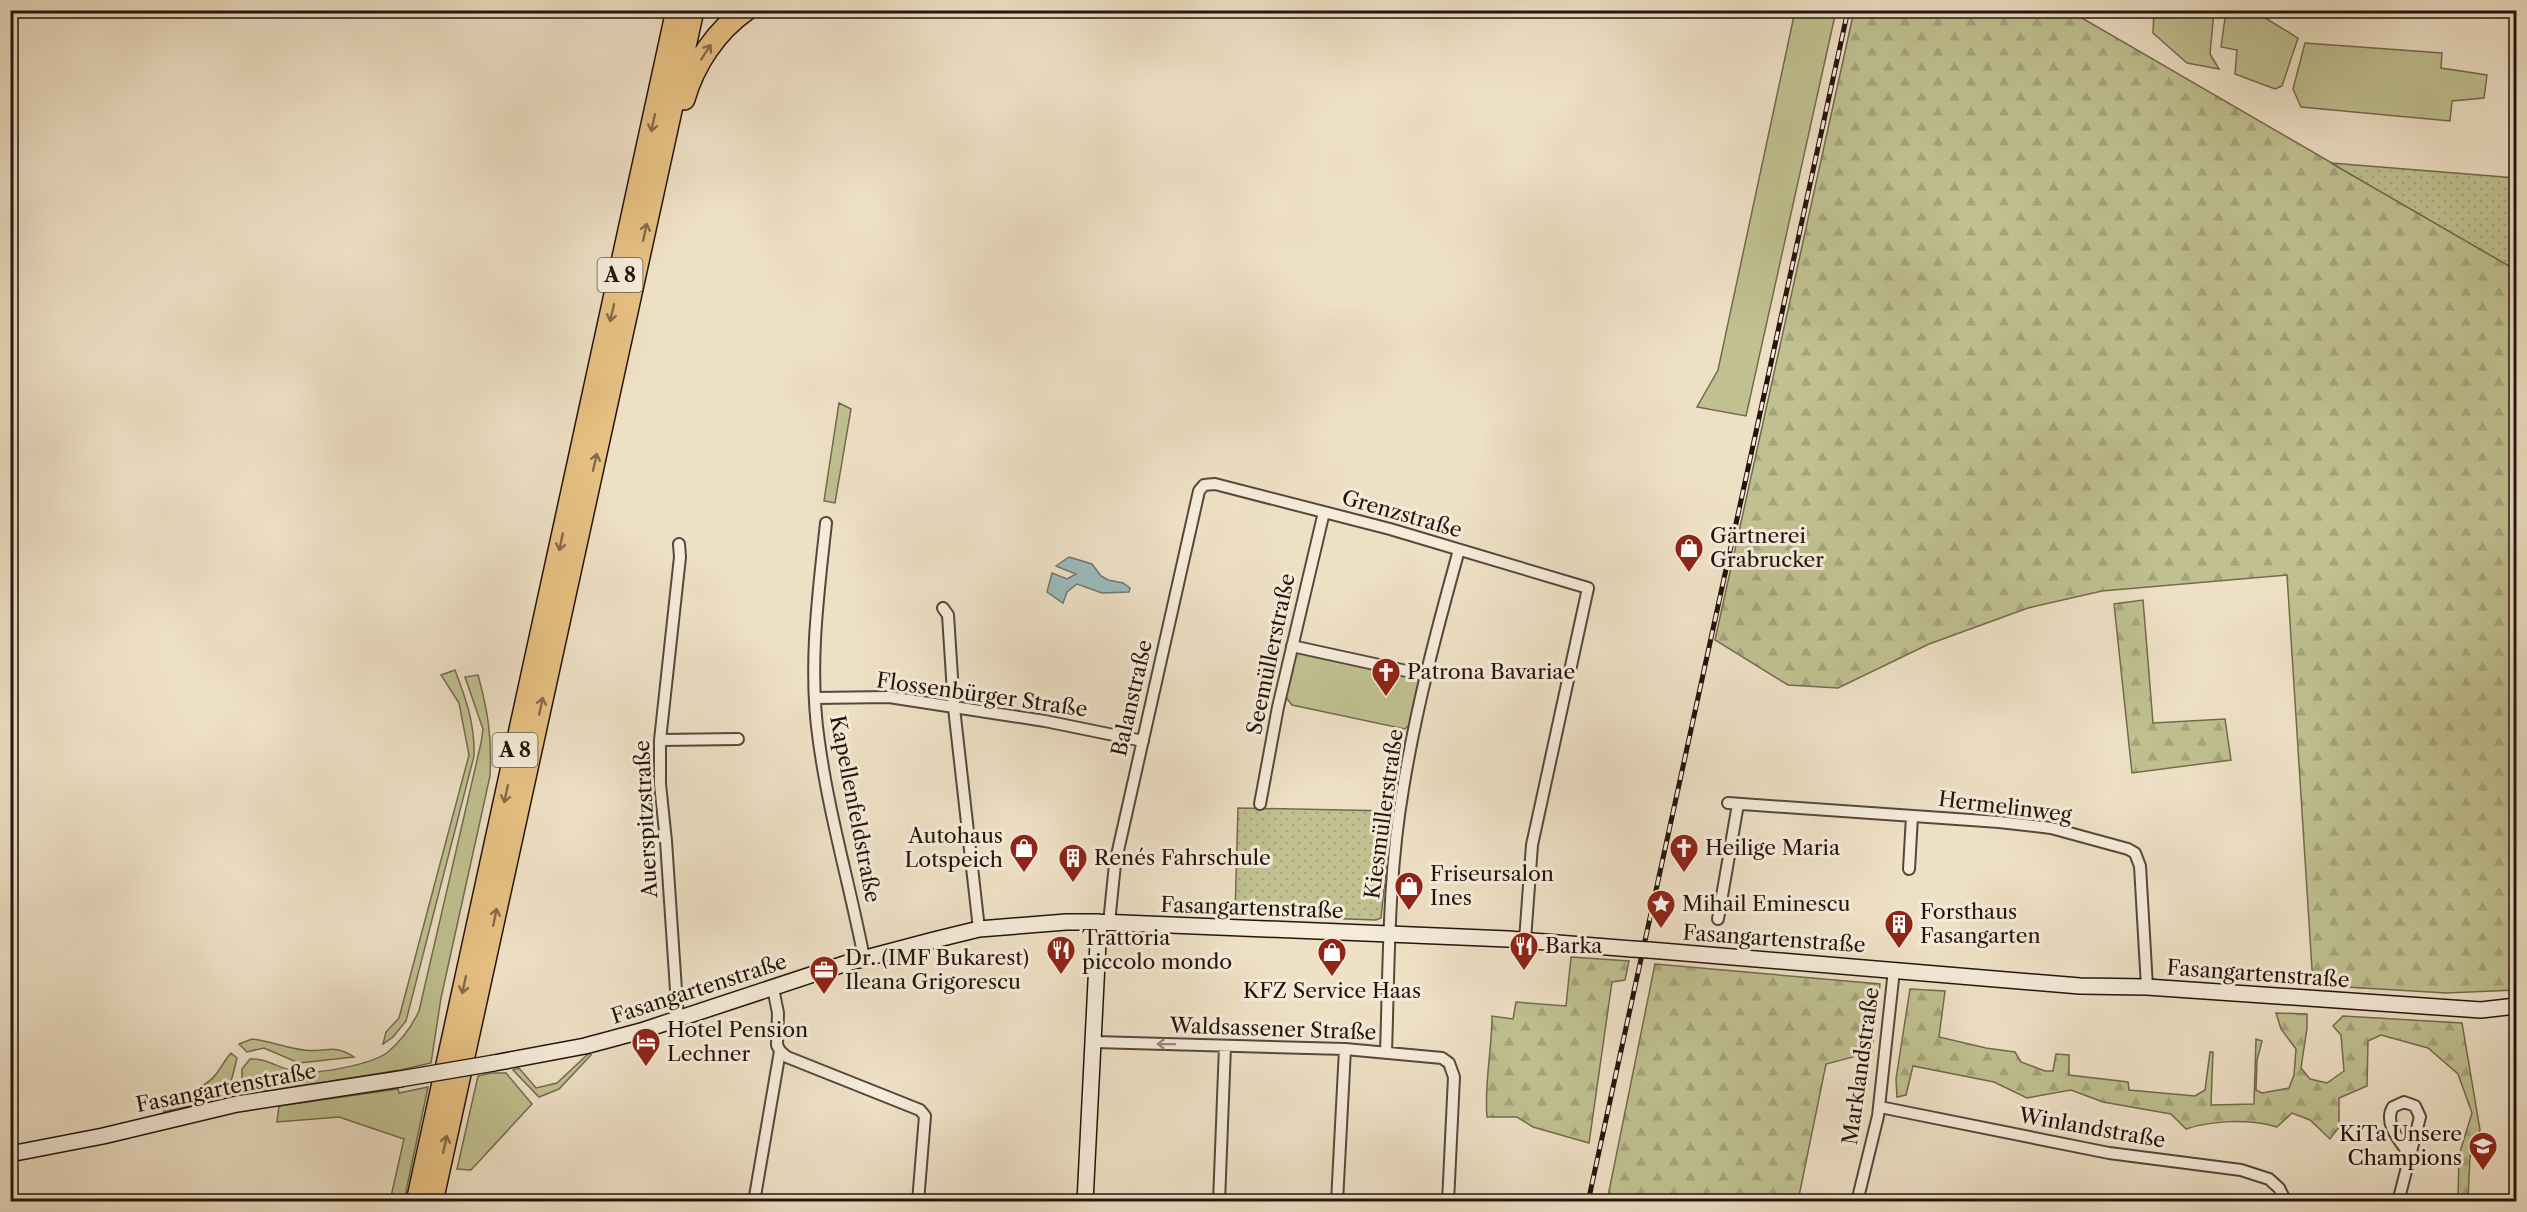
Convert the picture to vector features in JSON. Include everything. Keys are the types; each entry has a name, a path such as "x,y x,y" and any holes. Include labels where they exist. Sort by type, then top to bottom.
{"highway":[{"name":"A 8","path":"417,1202 677,10"},
{"name":"A 8","path":"432,1202 693,10"},
{"path":"664,142 676,129 686,92 707,50 723,31 746,10"}],"street":[{"name":"Grenzstraße","path":"1204,485 1215,484 1324,512 1588,588 1532,845 1525,940"},
{"name":"Balanstraße","path":"1085,1202 1104,923 1115,864 1179,588 1199,490 1204,485"},
{"name":"Seemüllerstraße","path":"1260,804 1292,646 1324,512"},
{"name":"Kapellenfeldstraße","path":"826,523 815,625 815,698 819,742 864,958"},
{"name":"Auerspitzstraße","path":"678,1020 660,784 660,740 680,557 679,544"},
{"name":"Kiesmüllerstraße","path":"1386,1052 1391,895 1402,789 1425,675 1459,550"},
{"path":"942,608 948,615 954,708 979,929"},
{"path":"1292,646 1425,675"},
{"name":"Flossenbürger Straße","path":"815,698 889,697 1045,721 1143,741"},
{"path":"660,740 738,739"},
{"name":"Hermelinweg","path":"1718,919 1733,803 1999,822 2050,828 2128,849 2135,854 2140,866 2147,987"},
{"name":"Hermelinweg","path":"1909,869 1912,816"},
{"name":"Fasangartenstraße","path":"10,1154 103,1136 237,1104 494,1064 603,1042 678,1020 864,958 979,929 1050,923 1104,923 1525,940 2080,986 2147,987 2481,1010 2517,1006"},
{"name":"Marklandstraße","path":"1857,1202 1880,1107 1894,970"},
{"path":"773,988 778,1012 777,1044 780,1051 787,1057 920,1110 925,1116 918,1202"},
{"name":"Waldsassener Straße","path":"1095,1042 1345,1049 1434,1056 1449,1063 1454,1077 1448,1202"},
{"path":"1219,1202 1225,1046"},
{"path":"1337,1202 1345,1049"},
{"path":"754,1202 780,1051"},
{"name":"Winlandstraße","path":"1880,1107 2109,1154 2241,1170 2269,1179 2279,1188 2286,1202"},
{"path":"2398,1202 2409,1154"}],"green space":[{"path":"1795,11 1836,11 1746,416 1697,407 1718,370"},
{"path":"1854,11 2070,11 2516,270 2516,990 2446,993 2313,985 2287,575 2102,591 2028,608 1929,644 1838,688 1788,685 1715,640"},
{"path":"2154,11 2214,11 2210,54 2219,69 2187,63 2153,33"},
{"path":"2226,11 2262,16 2298,38 2282,86 2275,89 2235,74 2237,50 2221,47"},
{"path":"2305,43 2442,53 2441,68 2487,75 2484,98 2452,101 2450,121 2301,107 2293,89"},
{"path":"2331,163 2516,178 2516,270"},
{"path":"839,403 851,409 835,503 824,501"},
{"path":"2143,600 2153,723 2225,719 2231,760 2132,773 2114,604"},
{"path":"1300,651 1415,676 1419,679 1410,724 1405,729 1292,705 1285,696 1293,656"},
{"path":"455,670 471,722 474,756 406,1021 393,1037 383,1044 386,1032 399,1018 469,755 459,703 441,675"},
{"path":"478,675 488,725 490,776 441,998 431,1063 258,1093 247,1091 242,1086 242,1069 250,1059 303,1072 357,1065 388,1052 406,1033 416,1017 481,743 483,729 465,677"},
{"path":"1238,808 1392,811 1381,918 1376,920 1235,915"},
{"path":"1571,957 1629,961 1625,980 1612,982 1589,1143 1533,1127 1517,1117 1487,1117 1492,1016 1513,1019 1516,1002 1566,1006"},
{"path":"1655,964 1880,984 1872,1052 1826,1064 1798,1201 1607,1201"},
{"path":"1910,989 1945,991 1939,1037 2015,1052 2021,1062 2045,1071 2053,1071 2056,1054 2069,1055 2069,1075 2128,1082 2129,1090 2195,1096 2205,1090 2210,1052 2213,1052 2211,1105 2254,1104 2256,1039 2262,1041 2257,1060 2256,1090 2262,1093 2289,1088 2294,1075 2296,1049 2281,1029 2276,1013 2307,1014 2301,1068 2310,1079 2327,1083 2344,1071 2341,1035 2333,1026 2343,1016 2462,1023 2480,1130 2470,1157 2468,1200 2458,1199 2459,1155 2472,1113 2458,1074 2428,1048 2381,1035 2368,1041 2367,1086 2339,1098 2339,1127 2330,1139 2310,1120 2292,1113 2277,1127 2232,1122 2186,1129 2171,1114 2103,1102 2071,1090 2027,1098 1994,1082 1913,1066 1906,1095 1897,1097 1896,1079"},
{"path":"252,1039 311,1051 341,1050 354,1057 299,1063 264,1048 247,1052 239,1044"},
{"path":"231,1053 237,1058 231,1082 221,1098 164,1112 162,1104 192,1092 206,1083 217,1073"},
{"path":"589,1053 591,1055 559,1089 539,1097 513,1070 519,1068 536,1088 557,1083"},
{"path":"506,1073 532,1104 471,1170 457,1169 478,1076"},
{"path":"428,1087 404,1201 390,1201 404,1139 339,1117 277,1122 279,1106 398,1089 399,1093"}],"water":[{"path":"1069,557 1092,564 1101,576 1123,583 1130,588 1129,592 1102,593 1077,584 1067,592 1063,603 1047,592 1052,573 1067,579 1076,574 1056,566"}],"railway":[{"path":"1588,1202 1848,10"}],"place":[{"name":"Gärtnerei Grabrucker","path":"1689,574"},
{"name":"Patrona Bavariae","path":"1386,698"},
{"name":"Autohaus Lotspeich","path":"1024,874"},
{"name":"Heilige Maria","path":"1684,874"},
{"name":"Renés Fahrschule","path":"1073,884"},
{"name":"Friseursalon Ines","path":"1409,912"},
{"name":"Mihail Eminescu","path":"1661,930"},
{"name":"Forsthaus Fasangarten","path":"1899,950"},
{"name":"Barka","path":"1524,972"},
{"name":"Trattoria piccolo mondo","path":"1061,976"},
{"name":"KFZ Service Haas","path":"1332,978"},
{"name":"Dr. (IMF Bukarest) Ileana Grigorescu","path":"824,996"},
{"name":"Hotel Pension Lechner","path":"646,1068"},
{"name":"KiTa Unsere Champions","path":"2483,1172"}]}
